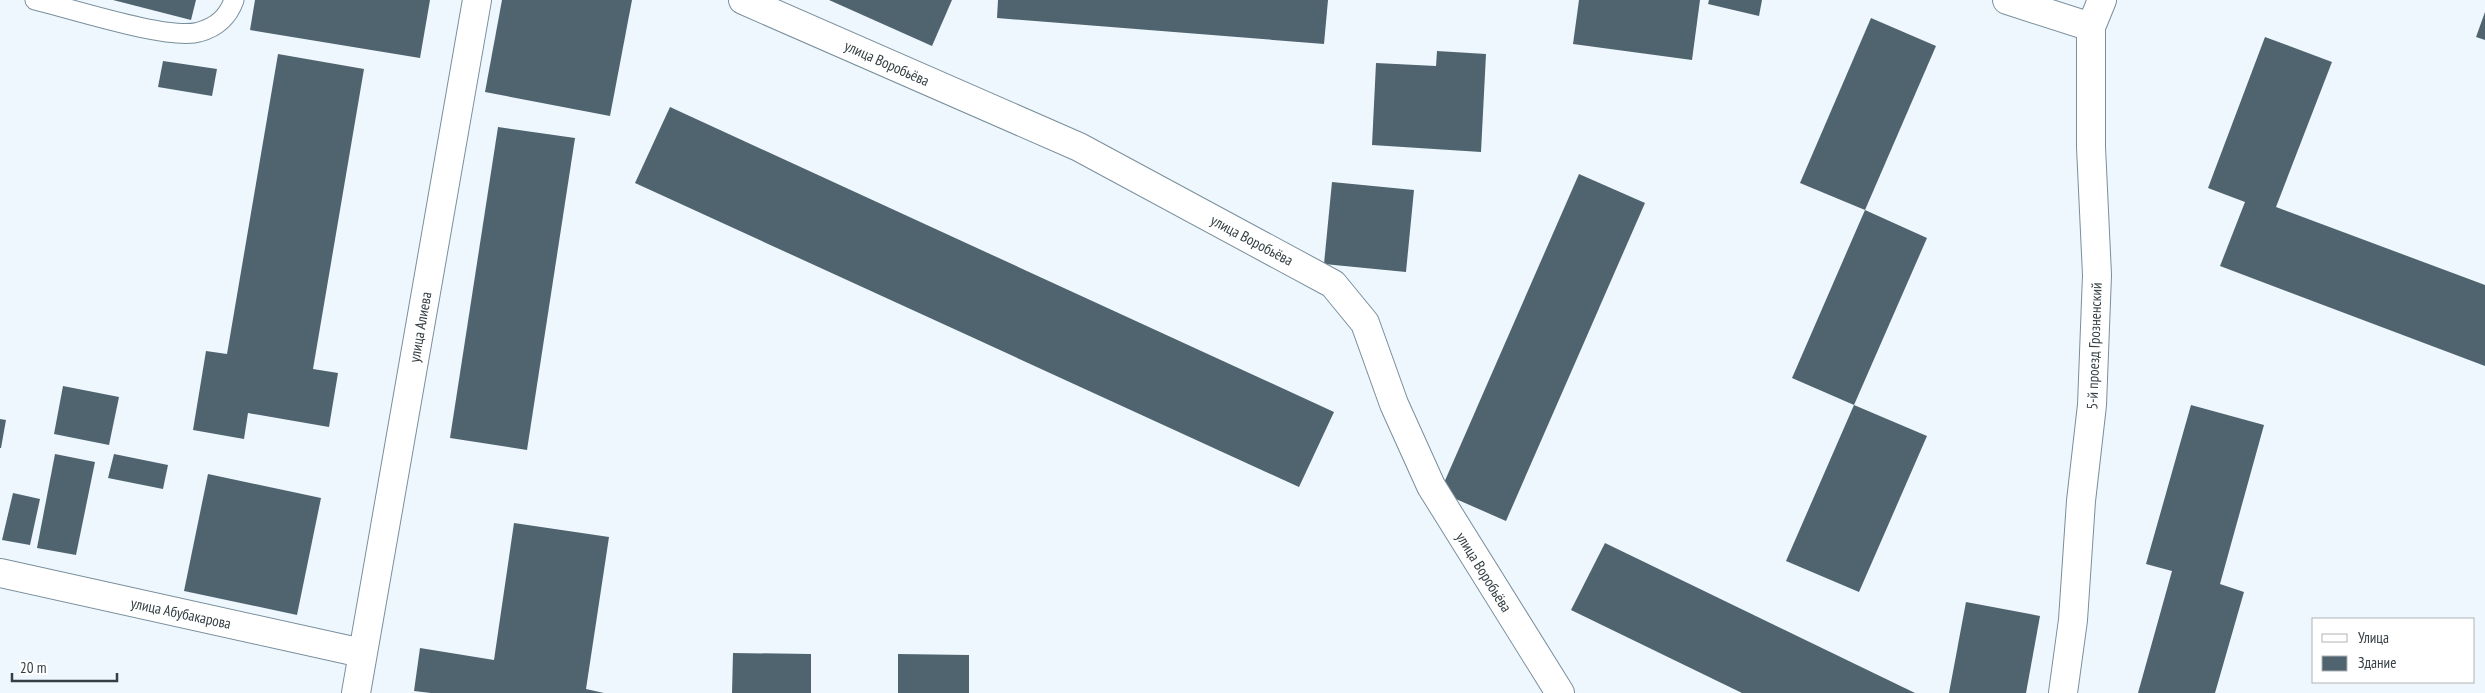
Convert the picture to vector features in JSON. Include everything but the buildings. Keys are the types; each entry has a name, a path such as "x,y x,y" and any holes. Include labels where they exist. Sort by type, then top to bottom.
{"street":[{"name":"улица Алиева","path":"356,693 478,0"},
{"name":"улица Воробьёва","path":"743,0 1079,147 1334,284 1365,323 1394,404 1431,486 1560,693"},
{"path":"2008,0 2091,27"},
{"name":"5-й проезд Грозненский","path":"2063,693 2073,620 2081,501 2092,405 2097,275 2091,147 2091,27 2102,0"},
{"name":"улица Абубакарова","path":"0,573 362,653"}],"lane":[{"path":"35,0 166,32 199,32 225,20 234,0"}]}
